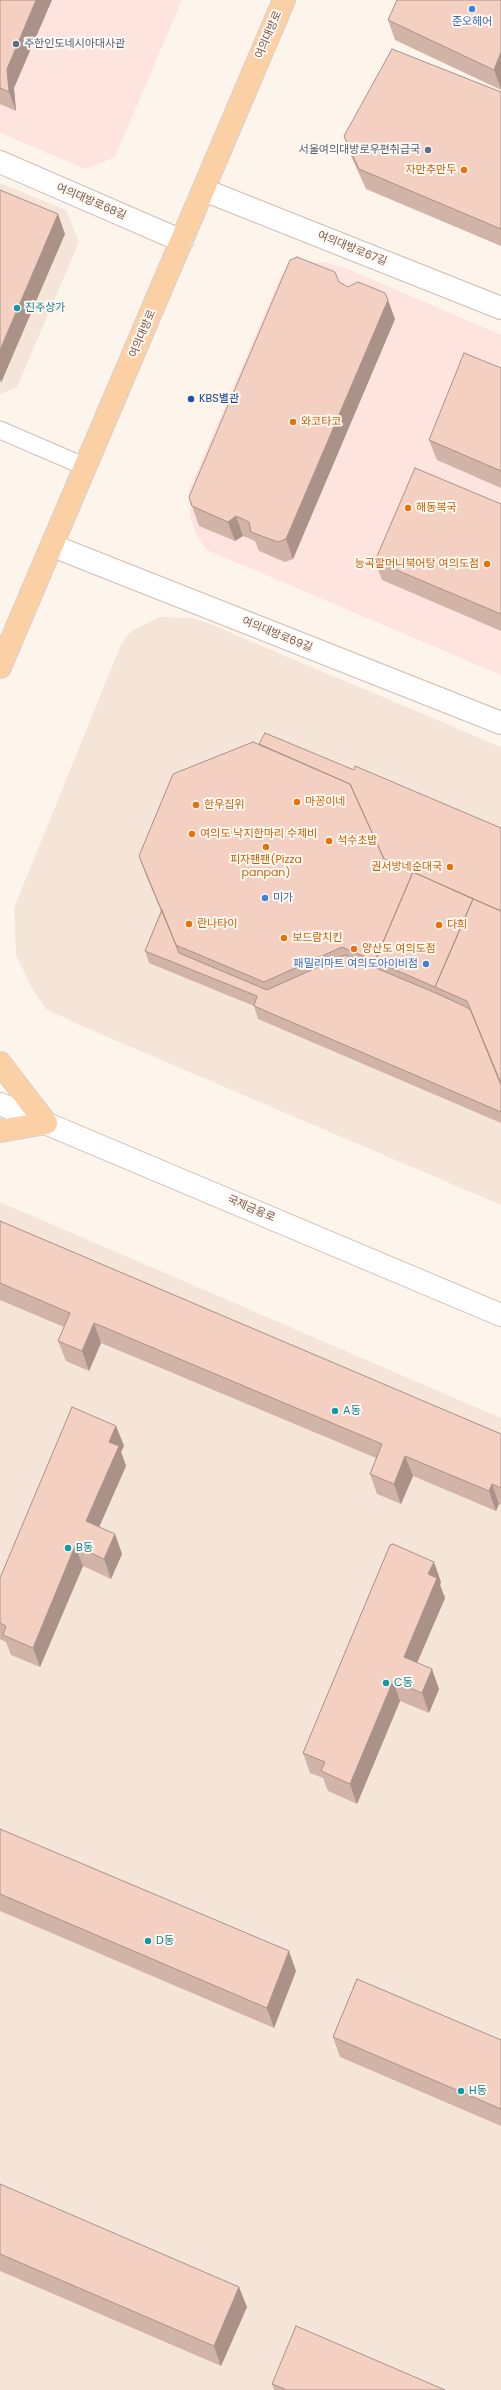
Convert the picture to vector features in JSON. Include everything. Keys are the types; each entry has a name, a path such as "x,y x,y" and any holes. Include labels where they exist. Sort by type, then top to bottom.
{"main road":[{"name":"여의대방로","path":"0,666 53,546 284,0"},
{"path":"0,1063 46,1123 0,1131"}],"street":[{"name":"여의대방로68길","path":"0,162 182,241"},
{"name":"여의대방로67길","path":"204,190 501,308"},
{"name":"여의대방로69길","path":"53,546 501,723"},
{"name":"국제금융로","path":"0,1104 501,1315"}],"lane":[{"path":"0,430 86,467"}],"shaded area":[{"path":"0,0 182,0 115,157 86,169 0,133"},
{"path":"0,183 66,210 79,242 17,387 0,394"},
{"path":"325,262 343,267 501,335 501,675 207,550 196,535 190,516 189,490 281,275 292,268 309,263"},
{"path":"160,617 193,618 210,624 501,747 501,1205 82,1026 46,1009 32,988 16,955 14,908 120,647 127,635 135,629"},
{"path":"0,1202 501,1418 501,2390 0,2390"}],"building":[{"path":"0,0 36,0 7,69 9,92 0,88"},
{"path":"397,0 501,0 501,52 494,70 388,20"},
{"path":"392,49 501,92 501,229 359,169 344,136"},
{"name":"진주상가","path":"0,190 58,214 0,350"},
{"path":"297,257 335,272 339,282 348,287 358,282 385,293 388,300 286,539 278,542 251,532 249,522 236,516 228,522 192,506 189,497 290,260"},
{"path":"464,353 501,368 501,471 429,440"},
{"path":"415,468 501,504 501,614 375,561"},
{"path":"265,733 354,770 355,766 501,828 501,911 384,859 350,784 259,744"},
{"path":"253,742 350,784 384,859 413,872 375,961 342,947 264,982 176,945 139,856 173,774"},
{"path":"413,872 473,899 435,987 375,961"},
{"path":"473,899 501,911 501,1081 467,1001 435,987"},
{"path":"162,910 179,953 267,990 345,955 470,1009 501,1085 501,1112 254,1006 257,996 145,951"},
{"name":"A동","path":"0,1221 501,1434 501,1488 492,1484 489,1491 405,1456 394,1484 370,1474 382,1444 94,1323 82,1351 58,1341 70,1313 0,1283"},
{"name":"B동","path":"72,1407 116,1426 109,1442 119,1446 86,1521 115,1534 104,1559 75,1546 33,1648 3,1635 6,1626 0,1623 0,1578"},
{"name":"C동","path":"393,1544 434,1562 428,1574 437,1578 404,1657 432,1669 422,1693 393,1681 350,1784 321,1771 325,1762 303,1753 390,1545"},
{"name":"D동","path":"0,1829 289,1951 267,2008 0,1894"},
{"name":"H동","path":"357,1979 501,2040 501,2109 333,2037"},
{"path":"0,2184 239,2287 214,2346 0,2254"},
{"path":"296,2326 445,2390 287,2390 272,2384"}],"place":[{"name":"준오헤어","path":"472,9"},
{"name":"주한인도네시아대사관","path":"16,44"},
{"name":"서울여의대방로우편취급국","path":"428,150"},
{"name":"자만추만두","path":"464,170"},
{"name":"진주상가","path":"17,308"},
{"name":"KBS별관","path":"191,399"},
{"name":"와코타코","path":"293,422"},
{"name":"해동복국","path":"408,508"},
{"name":"능곡할머니북어탕 여의도점","path":"487,564"},
{"name":"마꽁이네","path":"297,802"},
{"name":"한우집위","path":"196,805"},
{"name":"여의도 낙지한마리 수제비","path":"192,834"},
{"name":"석수초밥","path":"329,841"},
{"name":"피자팬팬(Pizza panpan)","path":"266,847"},
{"name":"권서방네순대국","path":"450,867"},
{"name":"미가","path":"265,898"},
{"name":"란나타이","path":"189,924"},
{"name":"다희","path":"439,925"},
{"name":"보드람치킨","path":"284,938"},
{"name":"양산도 여의도점","path":"354,949"},
{"name":"패밀리마트 여의도아이비점","path":"426,964"},
{"name":"A동","path":"335,1411"},
{"name":"B동","path":"68,1548"},
{"name":"C동","path":"386,1683"},
{"name":"D동","path":"148,1941"},
{"name":"H동","path":"461,2091"}]}
